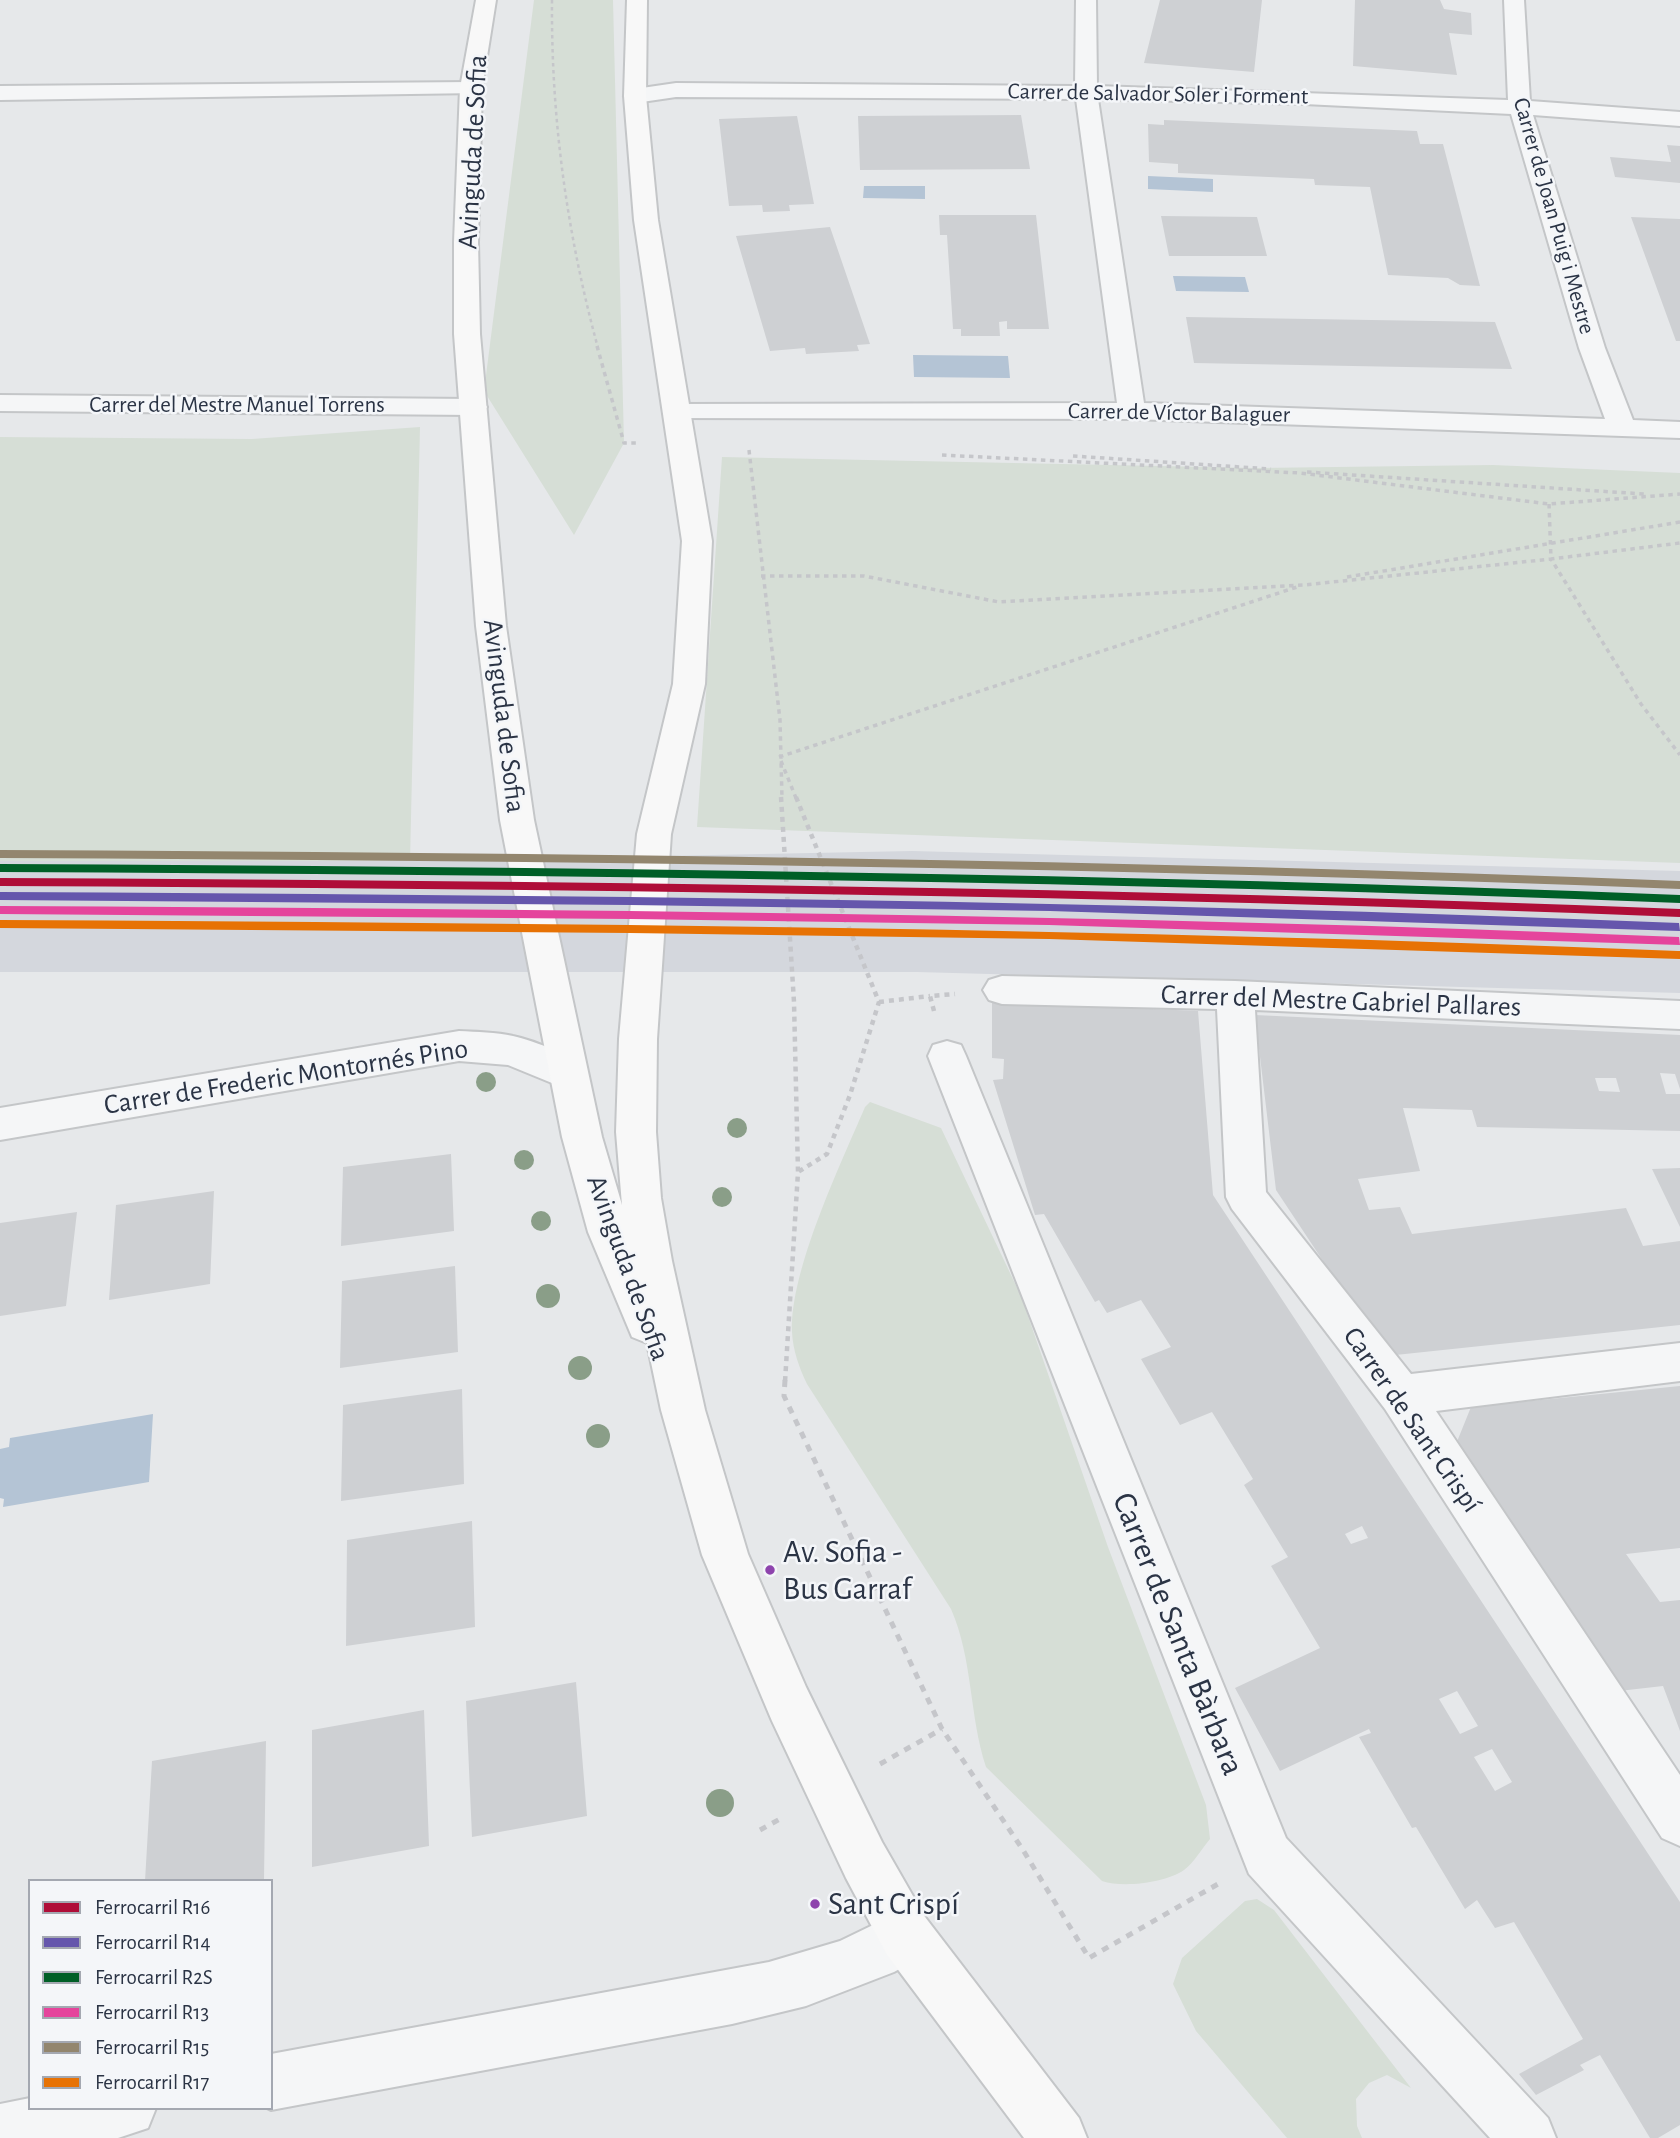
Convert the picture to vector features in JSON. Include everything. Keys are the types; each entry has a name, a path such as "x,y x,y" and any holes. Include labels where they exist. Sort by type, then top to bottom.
{"street":[{"name":"Avinguda de Sofia","path":"486,0 471,88 466,242 467,334 491,626 517,820 582,1137 609,1232 683,1410"},
{"name":"Avinguda de Sofia","path":"637,0 635,96 646,220 697,541 689,684 654,834 638,1039 636,1132 640,1198 683,1410 726,1555 747,1611 864,1860 906,1936 1059,2138"},
{"path":"1086,0 1086,91 1132,411"},
{"name":"Carrer de Joan Puig i Mestre","path":"1514,0 1519,105 1592,348 1622,428"},
{"path":"0,93 471,88"},
{"name":"Carrer de Salvador Soler i Forment","path":"635,96 676,90 1086,91 1519,105 1680,119"},
{"name":"Carrer del Mestre Manuel Torrens","path":"0,403 473,407"},
{"name":"Carrer de Víctor Balaguer","path":"678,412 1132,411 1680,430"},
{"name":"Carrer del Mestre Gabriel Pallares","path":"1002,990 1235,995 1680,1015"},
{"name":"Carrer de Sant Crispí","path":"1235,995 1246,1197 1401,1395 1680,1820"},
{"name":"Carrer de Frederic Montornés Pino","path":"0,1124 459,1046 512,1050 569,1075"},
{"name":"Carrer de Santa Bàrbara","path":"947,1056 1267,1856 1528,2138"},
{"path":"1401,1395 1680,1363"},
{"path":"273,2082 699,2002 835,1972 876,1955 906,1936"},
{"path":"0,2132 117,2110"}],"path":[{"path":"552,0 550,30 562,194 592,335 624,443 649,442"},
{"path":"748,446 761,576 780,720 779,757 794,1002 798,1172 784,1396 942,1729 1023,1850 1089,1958 1267,1856"},
{"path":"1018,452 1680,495"},
{"path":"939,455 1300,473 1549,504 1680,495"},
{"path":"1549,504 1551,559 1641,704 1680,755"},
{"path":"779,757 1304,584 1680,522"},
{"path":"761,576 864,576 999,602 1304,584 1680,543"},
{"path":"779,757 879,1002 850,1095 827,1154 798,1172"},
{"path":"879,1002 930,996"}],"shaded area":[{"path":"534,0 613,0 624,443 574,535 484,391"},
{"path":"420,427 410,861 0,861 0,437 252,439"},
{"path":"722,457 1257,468 1493,465 1680,473 1680,863 697,827"},
{"path":"912,851 1680,871 1680,993 917,972 0,972 0,861 410,861"},
{"path":"870,1102 941,1128 1021,1296 1108,1547 1206,1805 1210,1839 1184,1870 1166,1878 1132,1884 1102,1881 986,1767 976,1727 963,1647 951,1609 801,1371 792,1332 799,1279 830,1188 865,1107"},
{"path":"1257,1899 1274,1910 1411,2088 1387,2075 1369,2083 1356,2099 1357,2126 1362,2138 1287,2138 1196,2031 1173,1984 1182,1958 1245,1901"}],"water":[{"path":"1148,176 1213,179 1213,192 1148,189"},
{"path":"864,186 925,186 925,199 863,198"},
{"path":"1173,276 1245,277 1249,292 1176,291"},
{"path":"913,355 1008,356 1010,378 914,377"},
{"path":"153,1414 149,1482 3,1507 4,1499 0,1498 0,1449 9,1447 10,1438"}],"building":[{"path":"1160,0 1262,0 1254,72 1144,63"},
{"path":"1355,0 1440,0 1444,9 1471,13 1472,35 1449,33 1457,75 1353,66"},
{"path":"1021,115 1030,169 860,170 858,116"},
{"path":"797,116 814,204 789,205 790,211 763,212 762,205 729,206 719,119"},
{"path":"1164,120 1417,131 1420,144 1443,144 1480,286 1460,285 1448,278 1388,275 1370,187 1315,185 1314,179 1178,173 1178,164 1149,162 1148,124 1164,125"},
{"path":"1667,145 1680,146 1680,183 1615,177 1610,157 1671,162"},
{"path":"939,215 1036,215 1049,329 1007,329 1007,321 999,322 1000,336 961,336 961,329 953,329 947,235 940,235"},
{"path":"1161,216 1257,217 1267,256 1169,256"},
{"path":"1631,217 1680,219 1680,341 1676,341"},
{"path":"830,227 870,344 857,345 859,351 806,354 805,348 770,351 736,236"},
{"path":"1186,317 1495,322 1512,369 1194,363"},
{"path":"992,1002 1198,1011 1213,1195 1680,1902 1680,2125 1658,2138 1650,2138 1600,2055 1580,2065 1584,2070 1536,2095 1519,2074 1583,2039 1514,1922 1495,1928 1477,1900 1465,1909 1416,1827 1412,1828 1359,1737 1371,1733 1369,1729 1280,1771 1235,1688 1320,1648 1271,1566 1288,1557 1244,1485 1253,1479 1212,1412 1180,1425 1141,1359 1171,1347 1141,1300 1107,1313 1099,1300 1095,1302 1044,1214 1035,1215 993,1080 1003,1079 1004,1059 992,1058","holes":["1362,1526 1368,1538 1351,1544 1345,1534","1457,1691 1478,1726 1460,1734 1439,1699","1492,1749 1512,1782 1495,1791 1474,1757"]},
{"path":"1255,1015 1680,1035 1680,1089 1675,1074 1660,1073 1666,1094 1680,1094 1680,1131 1477,1127 1472,1110 1403,1108 1420,1171 1358,1179 1369,1210 1400,1207 1412,1234 1626,1208 1643,1246 1680,1241 1680,1325 1386,1356 1276,1190","holes":["1595,1078 1616,1078 1620,1092 1599,1091"]},
{"path":"451,1154 454,1231 341,1246 343,1167"},
{"path":"1680,1168 1680,1227 1652,1169"},
{"path":"214,1191 210,1284 109,1300 116,1205"},
{"path":"77,1212 66,1306 0,1316 0,1223"},
{"path":"455,1266 458,1352 340,1368 342,1281"},
{"path":"1680,1386 1680,1548 1626,1554 1660,1602 1680,1600 1680,1731 1663,1686 1619,1691 1454,1449 1471,1407"},
{"path":"462,1389 464,1484 341,1501 343,1405"},
{"path":"472,1521 475,1627 346,1646 347,1540"},
{"path":"576,1682 587,1816 472,1837 466,1701"},
{"path":"424,1710 429,1846 312,1867 312,1730"},
{"path":"266,1741 264,1879 145,1879 152,1761"}],"rail line":[{"name":"R15","path":"0,854 1050,865 1680,885"},
{"name":"R2S","path":"0,868 1050,879 1680,899"},
{"name":"R16","path":"0,882 1050,893 1680,913"},
{"name":"R14","path":"0,896 1050,907 1679,927"},
{"name":"R13","path":"0,910 1049,921 1679,941"},
{"name":"R17","path":"0,924 1049,935 1678,955"}],"place":[{"name":"Av. Sofia - Bus Garraf","path":"770,1570"},
{"name":"Sant Crispí","path":"815,1904"}]}
